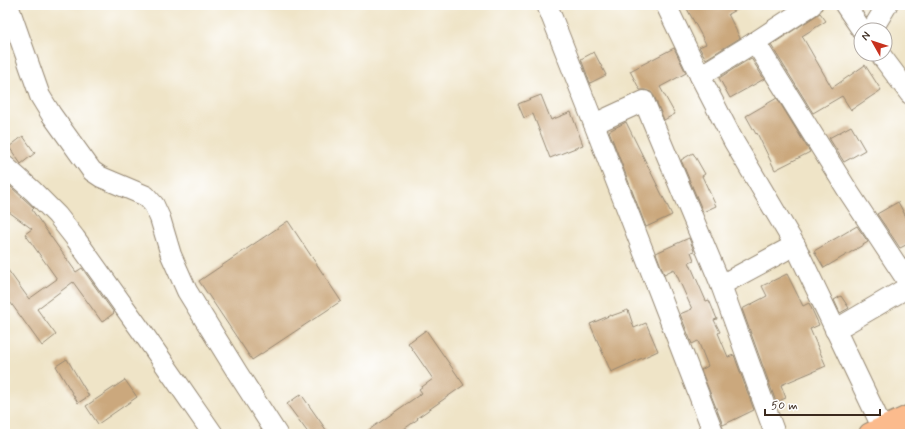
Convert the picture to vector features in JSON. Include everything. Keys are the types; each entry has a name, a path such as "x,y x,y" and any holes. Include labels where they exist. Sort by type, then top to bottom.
{"main road":[{"path":"876,431 910,416"}],"street":[{"path":"8,5 40,96 51,114 92,171 101,177 146,196 154,205 160,218 171,255 187,291 277,434"},
{"path":"546,5 594,124 714,434"},
{"path":"666,5 734,142 795,245 835,330 876,431"},
{"path":"700,76 812,5"},
{"path":"845,5 857,22"},
{"path":"877,22 887,5"},
{"path":"755,42 848,191 910,286 835,330"},
{"path":"886,62 910,94"},
{"path":"594,124 644,101 721,285 775,434"},
{"path":"5,166 62,220 146,336 213,434"},
{"path":"721,285 795,245"}],"building":[{"path":"685,5 745,5 728,14 740,38 706,59 699,47 706,44"},
{"path":"820,13 826,21 802,36 832,88 865,65 881,90 851,110 842,96 813,113 771,45"},
{"path":"674,48 686,73 660,87 675,114 664,120 654,96 651,92 640,90 630,71"},
{"path":"594,52 606,75 590,83 581,59"},
{"path":"751,58 764,79 730,98 719,78"},
{"path":"541,95 551,120 571,112 583,145 550,158 533,114 524,118 518,104"},
{"path":"777,98 810,152 775,170 757,133 756,134 746,116"},
{"path":"626,122 672,215 646,227 609,131"},
{"path":"851,126 865,150 844,162 829,138"},
{"path":"23,136 35,153 21,164 9,147"},
{"path":"693,153 705,174 702,176 716,206 703,212 681,160"},
{"path":"5,182 34,208 32,210 76,272 82,268 114,313 102,322 73,282 37,309 56,335 42,346 5,295 5,266 29,299 57,279 25,234 32,229 5,209"},
{"path":"898,202 910,224 910,243 900,248 877,214"},
{"path":"288,221 341,301 252,360 199,281"},
{"path":"857,226 868,242 824,268 814,251"},
{"path":"689,238 694,251 691,252 694,260 689,262 706,301 709,300 717,319 714,320 720,332 718,333 728,357 734,355 754,410 723,425 701,370 708,366 698,341 692,344 680,314 692,309 674,269 664,274 656,253"},
{"path":"787,274 803,306 809,303 819,325 810,329 826,366 781,385 786,398 776,402 742,309 767,296 762,286"},
{"path":"841,296 849,308 840,313 834,300"},
{"path":"628,310 634,328 646,323 658,351 611,372 590,324"},
{"path":"426,330 464,385 397,434 363,434 422,393 419,389 433,379 408,343"},
{"path":"67,359 89,396 78,403 56,366"},
{"path":"125,380 137,397 98,424 86,406"},
{"path":"301,394 329,434 309,434 287,404"}]}
